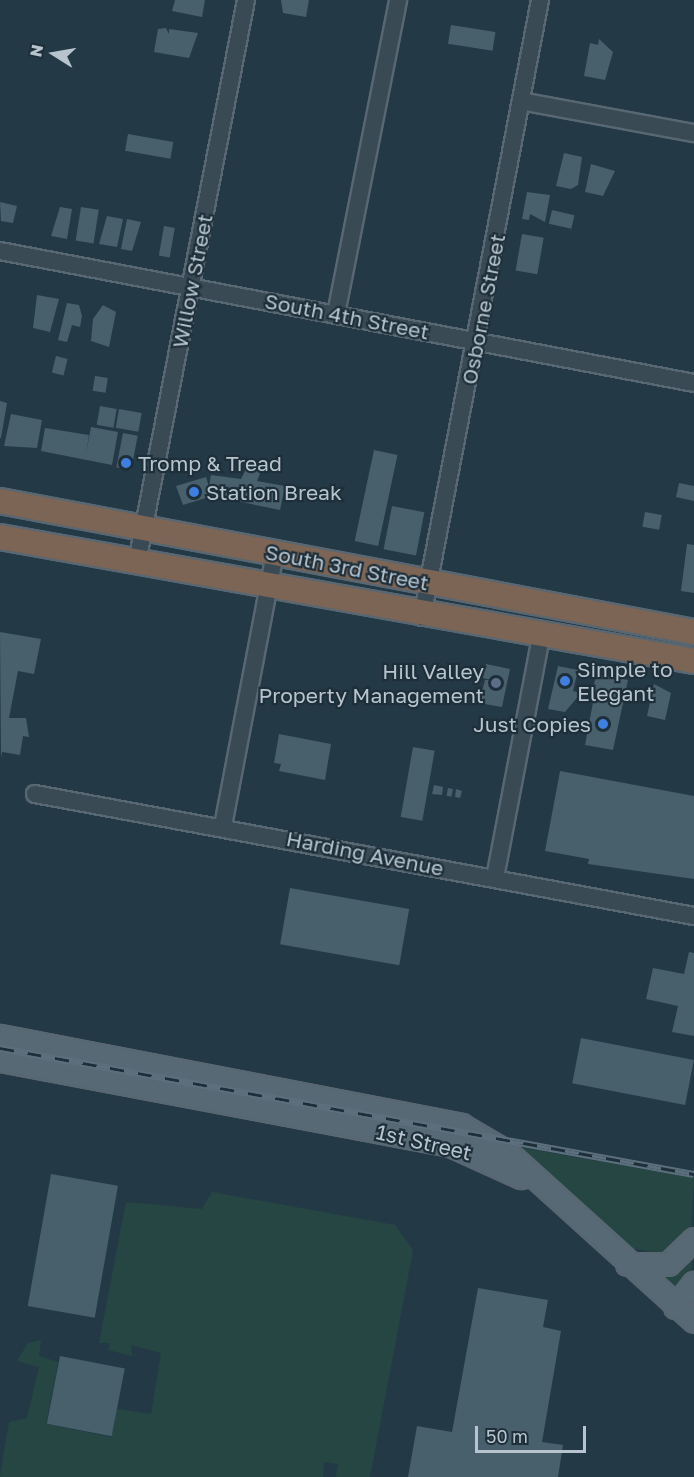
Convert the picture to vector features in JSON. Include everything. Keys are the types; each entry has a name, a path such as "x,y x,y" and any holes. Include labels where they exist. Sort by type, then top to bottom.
{"highway":[{"name":"South 3rd Street","path":"0,501 694,632"},
{"name":"South 3rd Street","path":"0,537 422,617 694,662"}],"main road":[{"name":"1st Street","path":"0,1036 447,1121 497,1144 549,1195"},
{"name":"1st Street","path":"0,1060 450,1145 486,1157 549,1195"},
{"path":"549,1195 688,1320"},
{"path":"627,1264 668,1264 694,1239"},
{"path":"688,1320 694,1283"}],"street":[{"name":"Willow Street","path":"137,562 246,0"},
{"path":"336,314 398,0"},
{"name":"Osborne Street","path":"422,617 431,583 540,0"},
{"path":"521,101 694,133"},
{"name":"South 4th Street","path":"0,250 694,383"},
{"path":"223,826 275,553"},
{"path":"495,878 541,636"},
{"name":"Harding Avenue","path":"34,794 223,826 694,916"}],"green space":[{"path":"512,1146 694,1178 691,1231 678,1247 662,1254 627,1247"},
{"path":"212,1192 395,1225 413,1250 370,1477 336,1477 338,1464 324,1462 323,1477 0,1477 9,1422 27,1418 39,1367 17,1361 28,1343 41,1340 39,1356 58,1362 46,1424 111,1437 117,1409 151,1414 161,1353 131,1345 132,1356 108,1350 110,1343 99,1343 126,1202 202,1209"},
{"path":"694,1249 691,1270 675,1289 663,1278"}],"building":[{"path":"175,0 205,0 202,17 172,11"},
{"path":"281,0 309,0 306,17 283,13"},
{"path":"451,25 495,32 492,51 448,44"},
{"path":"166,28 169,34 169,29 198,33 189,58 154,52 158,29"},
{"path":"599,39 613,52 605,80 584,76 590,43 598,45"},
{"path":"128,134 173,142 170,159 125,151"},
{"path":"564,153 582,157 578,185 571,189 556,186"},
{"path":"591,164 615,171 603,196 585,192"},
{"path":"527,192 550,195 545,222 530,214 529,220 522,219"},
{"path":"0,202 17,206 13,223 1,221"},
{"path":"60,207 72,209 67,239 51,236"},
{"path":"81,207 99,210 93,243 76,241"},
{"path":"552,210 574,215 571,229 549,224"},
{"path":"107,216 123,219 117,247 99,244"},
{"path":"127,219 141,222 132,251 121,249"},
{"path":"164,226 175,228 170,257 159,256"},
{"path":"522,234 544,238 537,274 516,270"},
{"path":"37,295 59,299 50,332 33,328"},
{"path":"67,303 79,305 82,316 80,327 72,325 67,342 58,340"},
{"path":"103,305 116,312 109,347 91,341 93,319"},
{"path":"56,356 68,359 64,375 52,372"},
{"path":"95,376 108,378 105,393 93,391"},
{"path":"0,401 7,403 1,438 0,438"},
{"path":"100,406 117,409 113,428 97,425"},
{"path":"119,409 142,413 138,432 116,428"},
{"path":"11,414 42,420 37,448 4,446"},
{"path":"91,427 118,432 112,465 41,451 45,428 89,435 86,454"},
{"path":"123,433 138,436 131,470 116,467"},
{"path":"374,450 397,455 378,546 355,541"},
{"path":"248,465 262,469 257,481 285,486 280,510 212,496 183,505 176,486 206,477 209,487 211,475 241,479"},
{"path":"679,483 694,486 694,501 676,497"},
{"path":"392,506 424,512 416,555 384,549"},
{"path":"645,512 662,515 659,530 642,527"},
{"path":"687,544 694,545 694,593 681,591"},
{"path":"0,632 41,639 34,674 18,671 9,718 26,718 29,737 23,736 20,755 2,752 1,758"},
{"name":"Hill Valley Property Management","path":"486,664 510,669 502,707 479,703 485,680 491,680 483,678"},
{"name":"Simple to Elegant","path":"558,666 578,670 573,691 581,693 565,712 548,709"},
{"name":"Just Copies","path":"596,674 628,680 613,750 585,745 594,697 621,701 592,696"},
{"path":"654,684 671,693 665,720 647,716"},
{"path":"279,734 331,744 325,780 279,771 281,764 274,763"},
{"path":"413,747 435,751 422,821 401,817"},
{"path":"560,771 694,796 694,879 588,864 589,859 545,851"},
{"path":"434,785 443,787 442,795 432,794"},
{"path":"448,788 453,789 451,797 446,796"},
{"path":"456,789 462,791 460,798 455,797"},
{"path":"290,888 409,909 399,965 280,944"},
{"path":"689,952 694,953 694,1036 672,1032 678,1006 646,999 653,968 684,974"},
{"path":"581,1038 694,1060 685,1105 572,1083"},
{"path":"51,1174 118,1186 95,1318 28,1306"},
{"path":"478,1288 548,1300 543,1327 561,1331 542,1442 563,1445 558,1477 408,1477 417,1426 452,1432"},
{"path":"60,1356 125,1369 112,1436 47,1424"}],"railway":[{"path":"0,1048 694,1174"}],"place":[{"name":"Tromp & Tread","path":"126,463"},
{"name":"Station Break","path":"194,492"},
{"name":"Simple to Elegant","path":"565,681"},
{"name":"Hill Valley Property Management","path":"496,683"},
{"name":"Just Copies","path":"603,724"}]}
